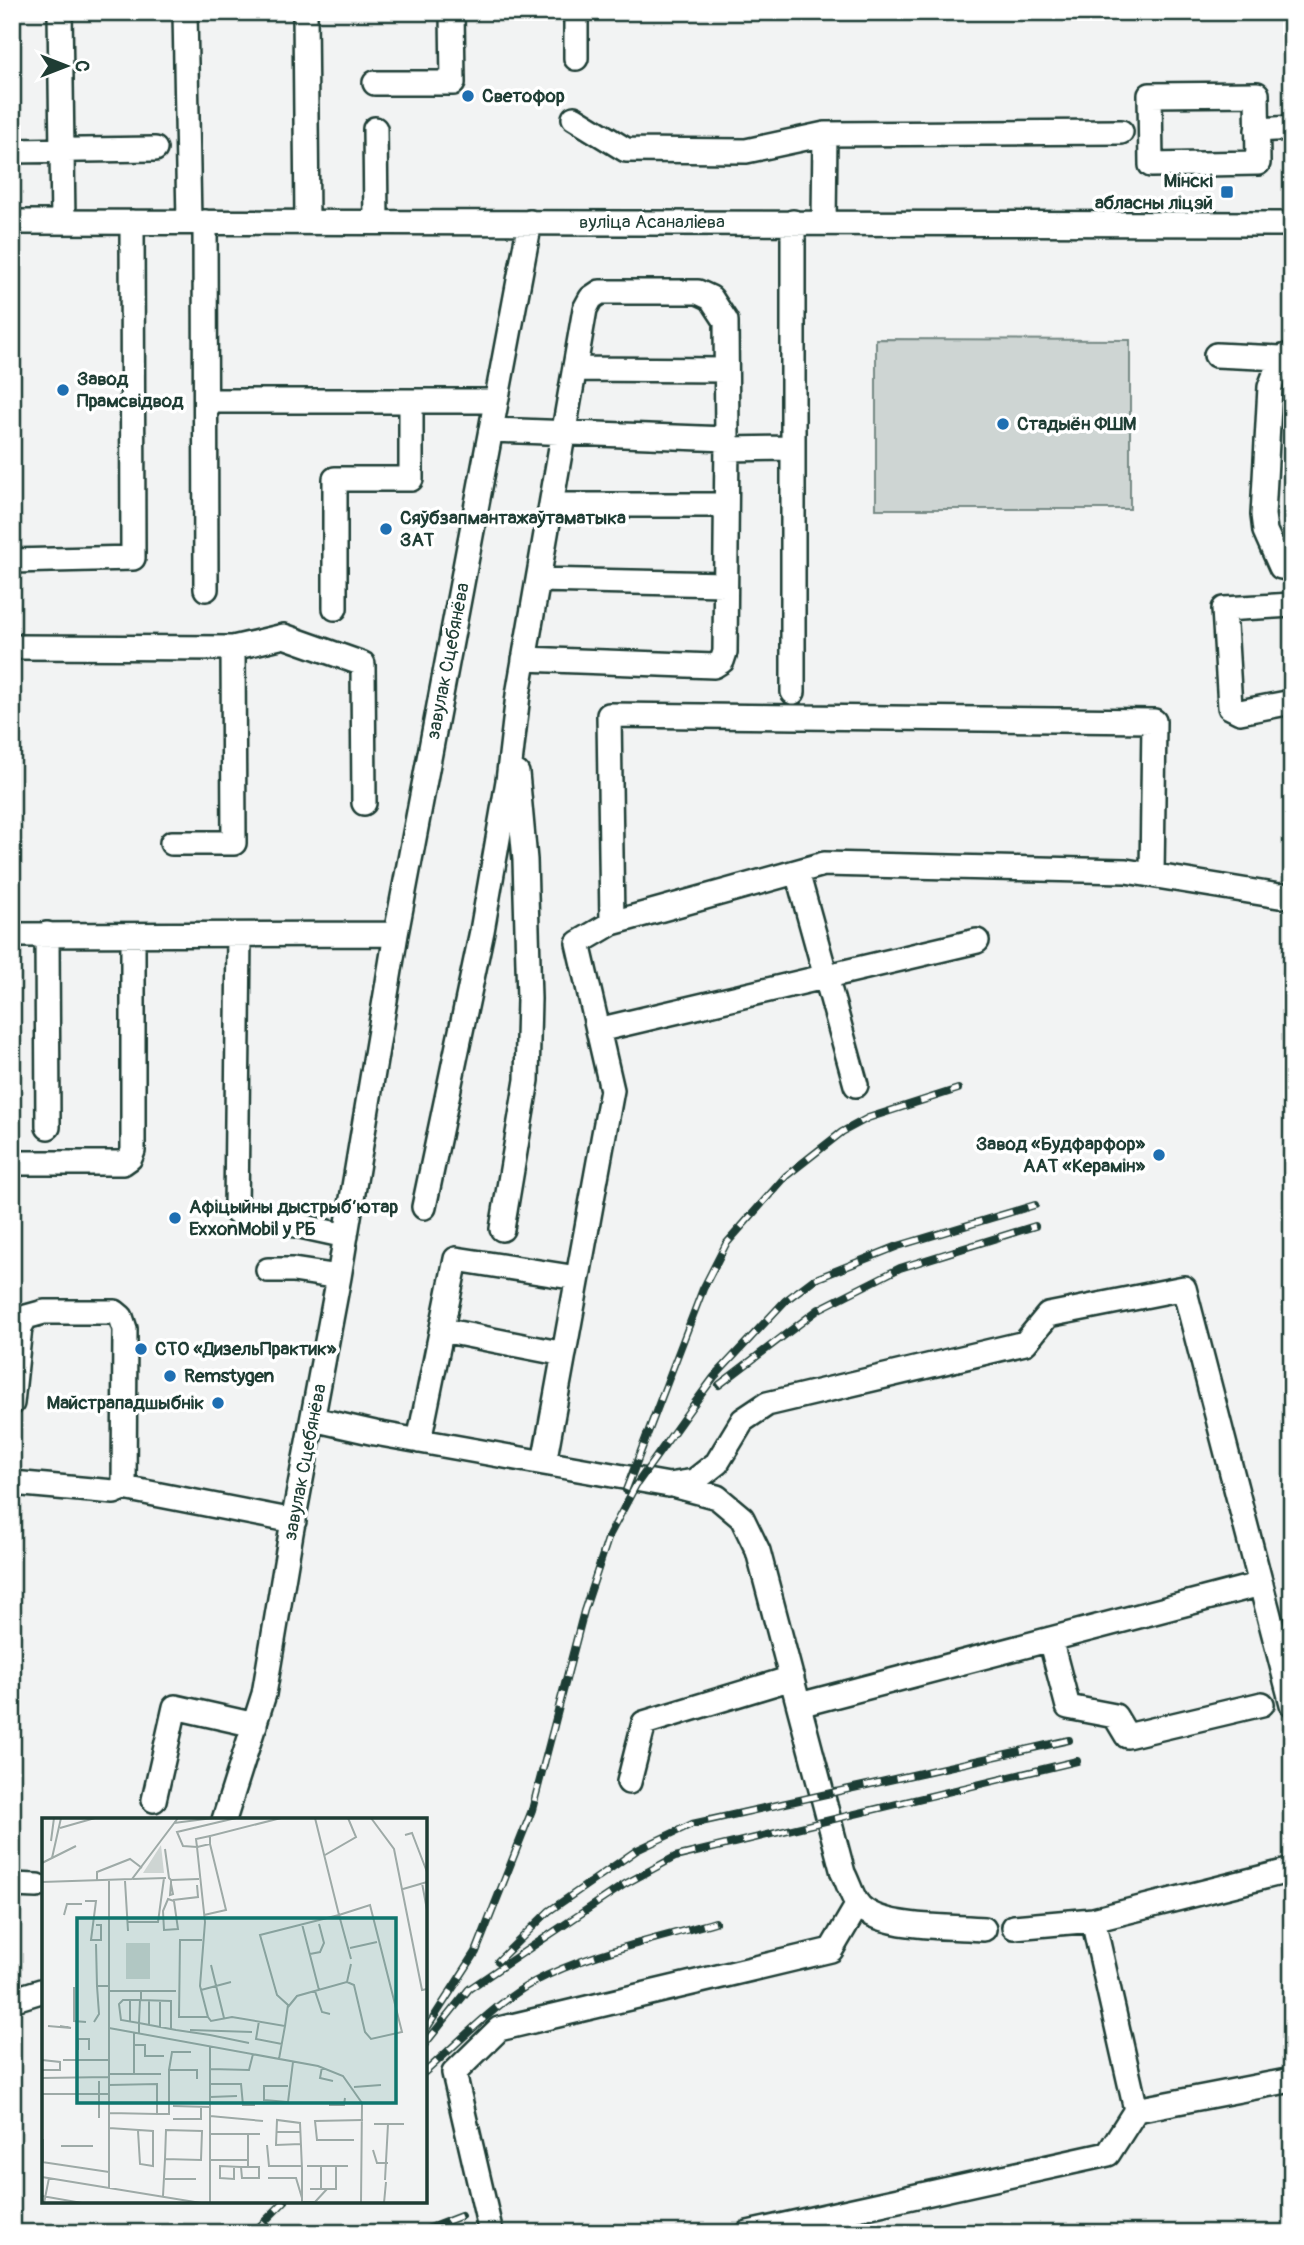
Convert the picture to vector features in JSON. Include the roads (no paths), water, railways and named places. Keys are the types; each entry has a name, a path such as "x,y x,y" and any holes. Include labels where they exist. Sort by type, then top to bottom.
{"street":[{"path":"60,12 63,222"},
{"path":"185,12 206,401 206,589"},
{"path":"305,12 307,222"},
{"path":"375,83 453,83 452,12"},
{"path":"576,12 576,58"},
{"path":"1257,94 1257,130 1258,163 1151,165 1150,95 1257,94"},
{"path":"573,118 626,150 746,151 825,134 1121,132"},
{"path":"1257,130 1292,128"},
{"path":"375,129 376,222"},
{"path":"824,222 825,134"},
{"path":"12,151 155,149"},
{"name":"вуліца Асаналіева","path":"12,222 1292,224"},
{"path":"12,561 133,558 132,222"},
{"name":"завулак Сцебянёва","path":"225,1818 264,1694 397,934 530,222"},
{"path":"793,222 793,692"},
{"path":"424,1207 482,931 514,739 524,659 585,309 591,298 600,292 698,292 711,298 726,321 725,652 722,661 714,666 524,659"},
{"path":"1216,355 1287,356 1270,387 1263,514 1265,531 1280,567 1292,569"},
{"path":"575,369 726,370"},
{"path":"206,401 496,401"},
{"path":"335,608 335,479 411,479 411,401"},
{"path":"491,430 793,448"},
{"path":"551,505 726,505"},
{"path":"538,580 725,584"},
{"path":"1292,606 1224,609 1230,707 1240,712 1292,702"},
{"path":"12,647 233,648 284,636 363,664 364,803"},
{"path":"172,843 234,843 233,648"},
{"path":"612,923 609,715 1154,721 1152,875"},
{"path":"502,1229 527,1080 529,999 525,860 514,739"},
{"path":"544,1463 612,1090 578,943 612,923 824,864 1126,871 1279,897 1292,895"},
{"path":"797,872 856,1085"},
{"path":"12,934 397,934"},
{"path":"47,934 48,1127"},
{"path":"239,935 236,1212 346,1236"},
{"path":"12,1163 123,1163 130,1158 133,1152 133,936"},
{"path":"598,1030 977,941"},
{"path":"419,1441 456,1259 577,1279"},
{"path":"268,1270 293,1270 339,1277"},
{"path":"669,1485 694,1481 702,1475 717,1462 743,1420 767,1404 1025,1343 1048,1315 1184,1288 1292,1703"},
{"path":"12,1403 20,1327 26,1317 44,1312 115,1312 121,1317 125,1328 124,1488"},
{"path":"442,1330 564,1354"},
{"path":"313,1419 419,1441 669,1485 717,1497 742,1518 758,1551 843,1873 858,1904 876,1918 984,1929"},
{"path":"12,1483 114,1492 124,1488 294,1521"},
{"path":"799,1705 1261,1584"},
{"path":"1050,1639 1068,1707 1115,1716 1127,1735 1262,1704"},
{"path":"629,1782 644,1723 792,1678"},
{"path":"155,1800 175,1707 255,1725"},
{"path":"1014,1927 1093,1920 1292,1870"},
{"path":"12,1885 37,1886"},
{"path":"491,2233 454,2073 499,2029 831,1950 858,1904"},
{"path":"748,2233 1108,2154 1136,2110 1093,1920"},
{"path":"12,2000 42,1991"},
{"path":"1136,2110 1292,2080"}],"railway":[{"path":"626,1490 703,1289 726,1244 786,1176 842,1132 868,1118 958,1089"},
{"path":"427,2028 476,1952 532,1810 584,1611 609,1536 636,1485 691,1408 714,1377 785,1301 813,1280 898,1246 1035,1205"},
{"path":"719,1385 819,1309 900,1268 1035,1226"},
{"path":"498,1961 549,1911 637,1850 692,1824 1069,1740"},
{"path":"427,2042 469,1989 625,1884 675,1857 1077,1761"},
{"path":"427,2070 491,2012 532,1983 598,1955 715,1922"},
{"path":"253,2233 283,2203"},
{"path":"417,2233 461,2216"}],"place":[{"name":"Светофор","path":"468,96"},
{"name":"Мінскі абласны ліцэй","path":"1227,192"},
{"name":"Завод Прамсвідвод","path":"63,390"},
{"name":"Стадыён ФШМ","path":"1003,424"},
{"name":"Сяўбзапмантажаўтаматыка ЗАТ","path":"386,529"},
{"name":"Завод «Будфарфор» ААТ «Керамін»","path":"1159,1155"},
{"name":"Афіцыйны дыстрыбʼютар ExxonMobil у РБ","path":"175,1218"},
{"name":"СТО «ДизельПрактик»","path":"141,1349"},
{"name":"Remstygen","path":"170,1376"},
{"name":"Майстрападшыбнік","path":"218,1403"}]}
